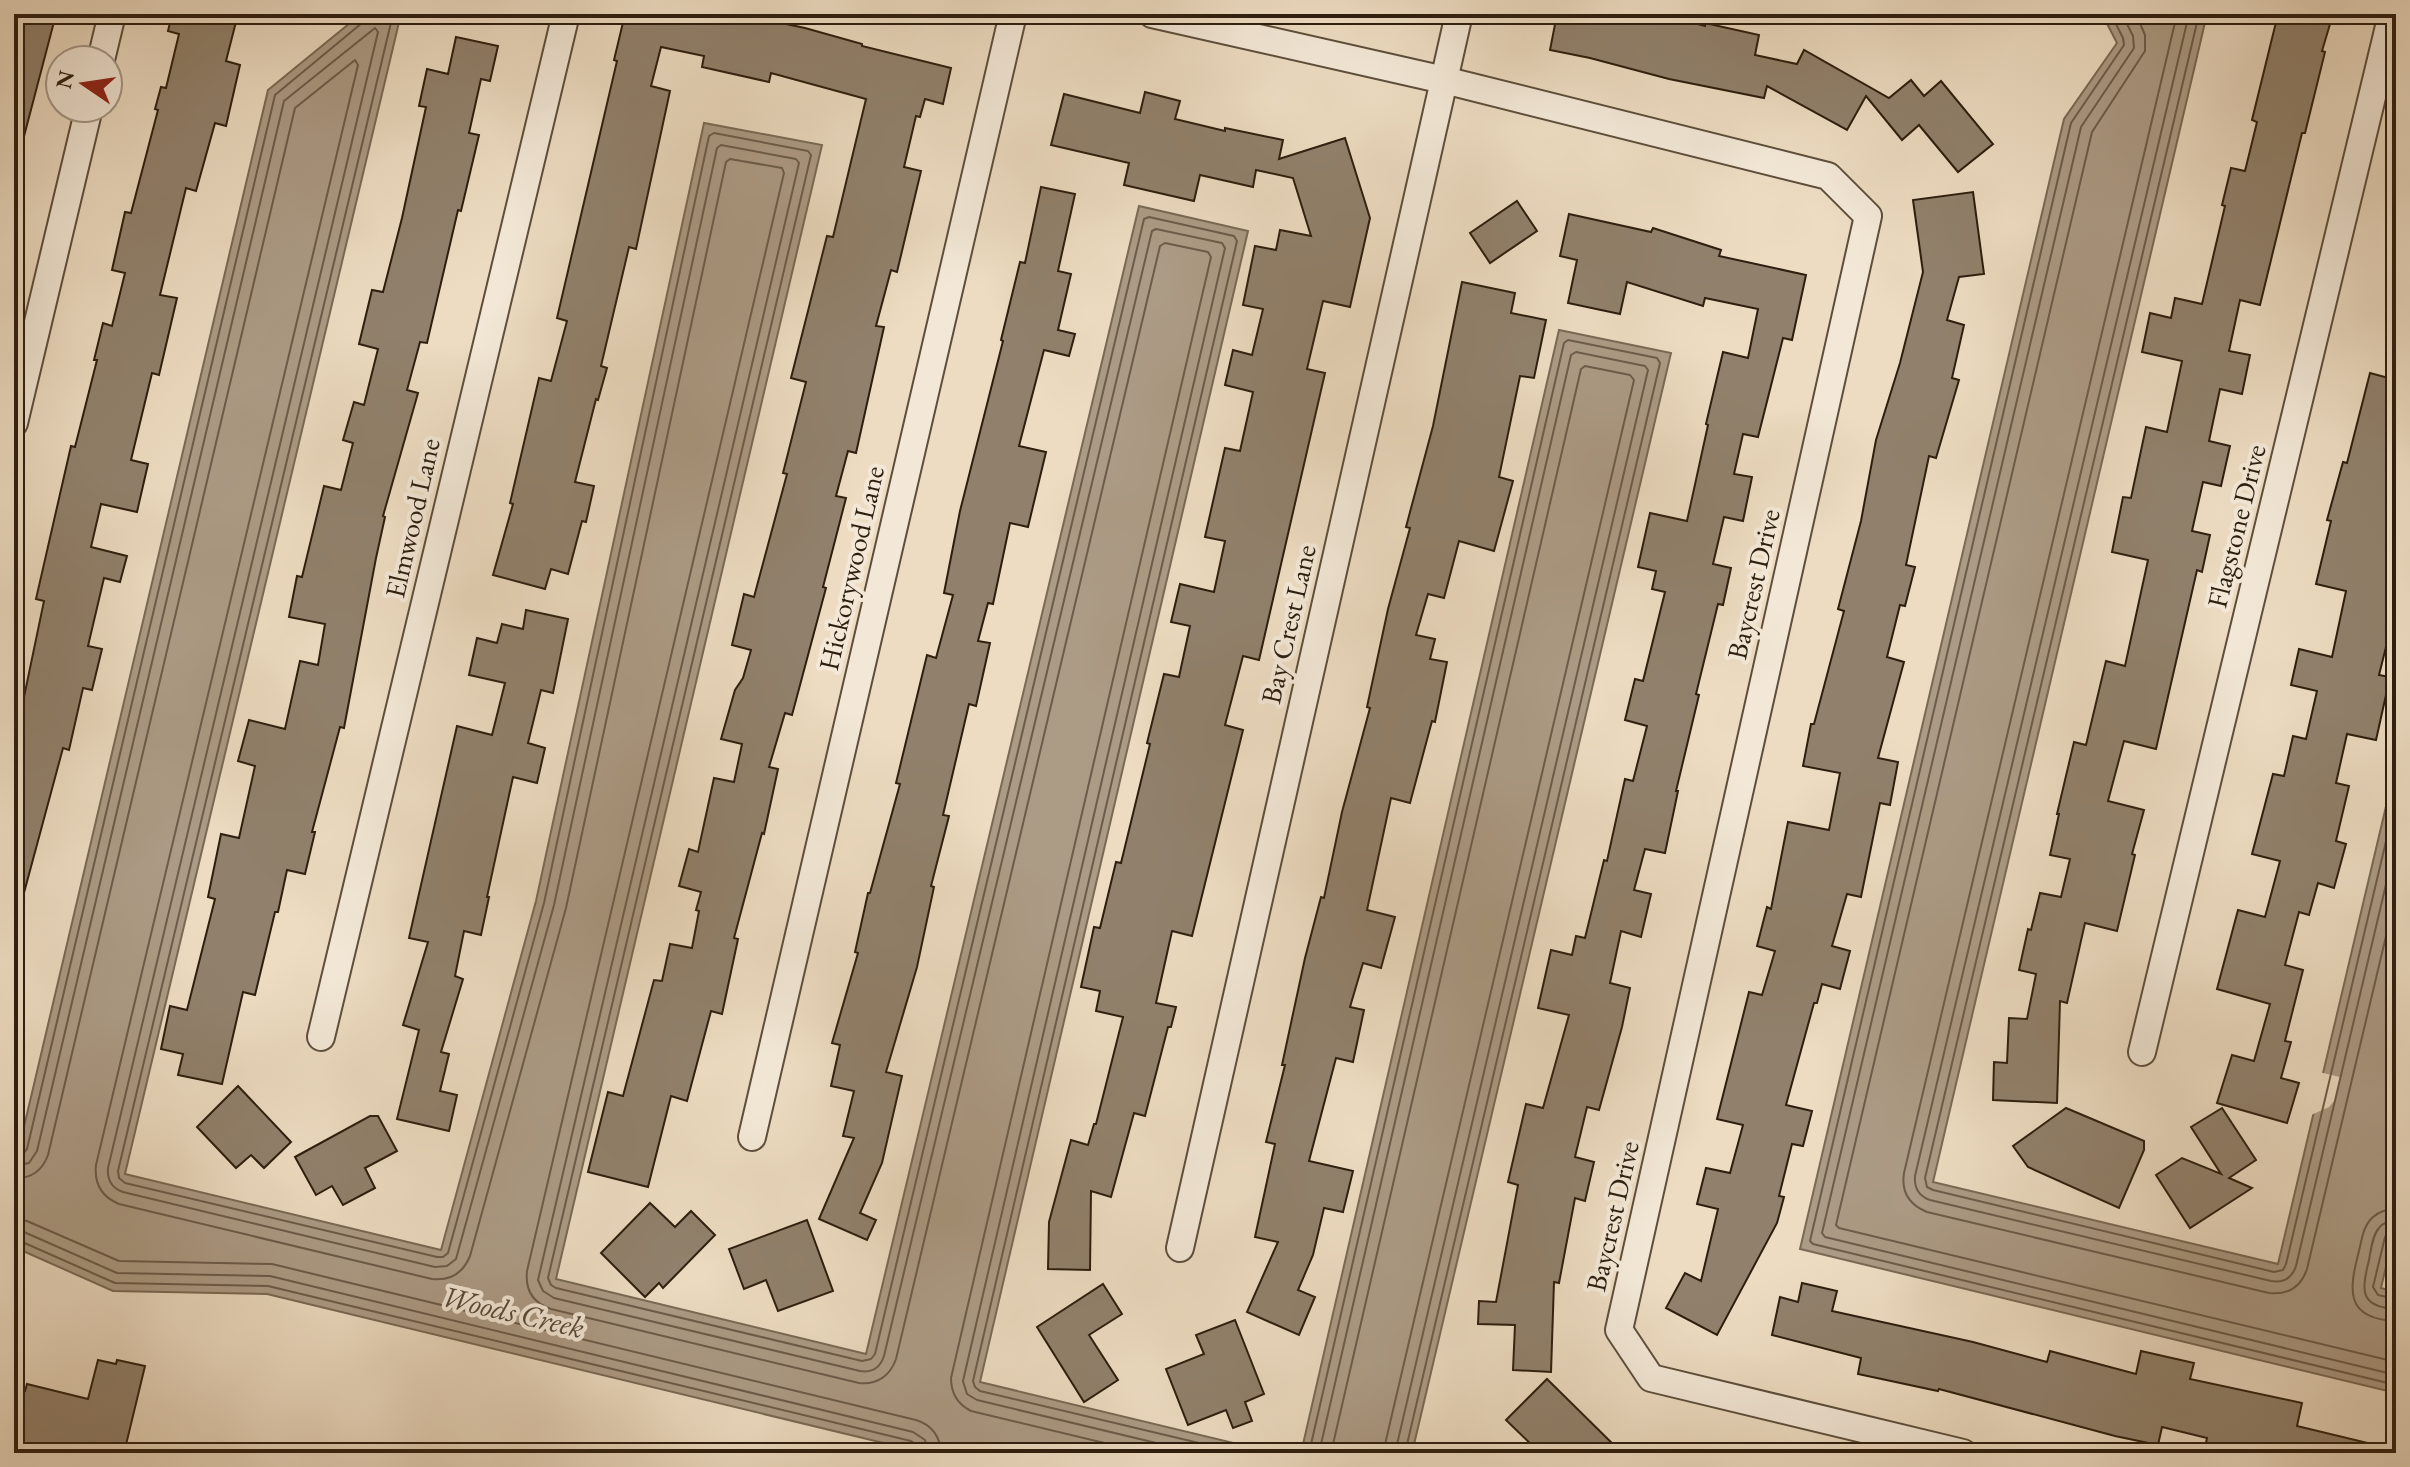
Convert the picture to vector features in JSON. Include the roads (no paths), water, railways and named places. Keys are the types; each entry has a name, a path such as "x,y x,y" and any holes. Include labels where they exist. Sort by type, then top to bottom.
{"street":[{"path":"105,44 112,14"},
{"name":"Elmwood Lane","path":"321,1037 566,14"},
{"name":"Hickorywood Lane","path":"752,1137 1013,14"},
{"name":"Baycrest Drive","path":"1152,14 1444,80 1828,176 1868,216 1619,1330 1651,1378 1963,1453"},
{"name":"Bay Crest Lane","path":"1180,1248 1459,14"},
{"name":"Flagstone Drive","path":"2142,1052 2392,14"},
{"path":"14,423 85,124"}],"water":[{"name":"Woods Creek","path":"361,14 401,14 125,1174 441,1250 536,901 704,123 822,145 556,1279 866,1354 1139,206 1248,231 980,1382 1275,1453 925,1453 267,1294 113,1291 14,1247 14,1148 19,1148 268,90"},
{"path":"2102,14 2207,14 1933,1182 2278,1264 2396,764 2396,1224 2381,1288 2396,1292 2396,1393 1800,1249 2064,119 2117,43"},
{"path":"1559,330 1671,353 1412,1453 1301,1453"}]}
